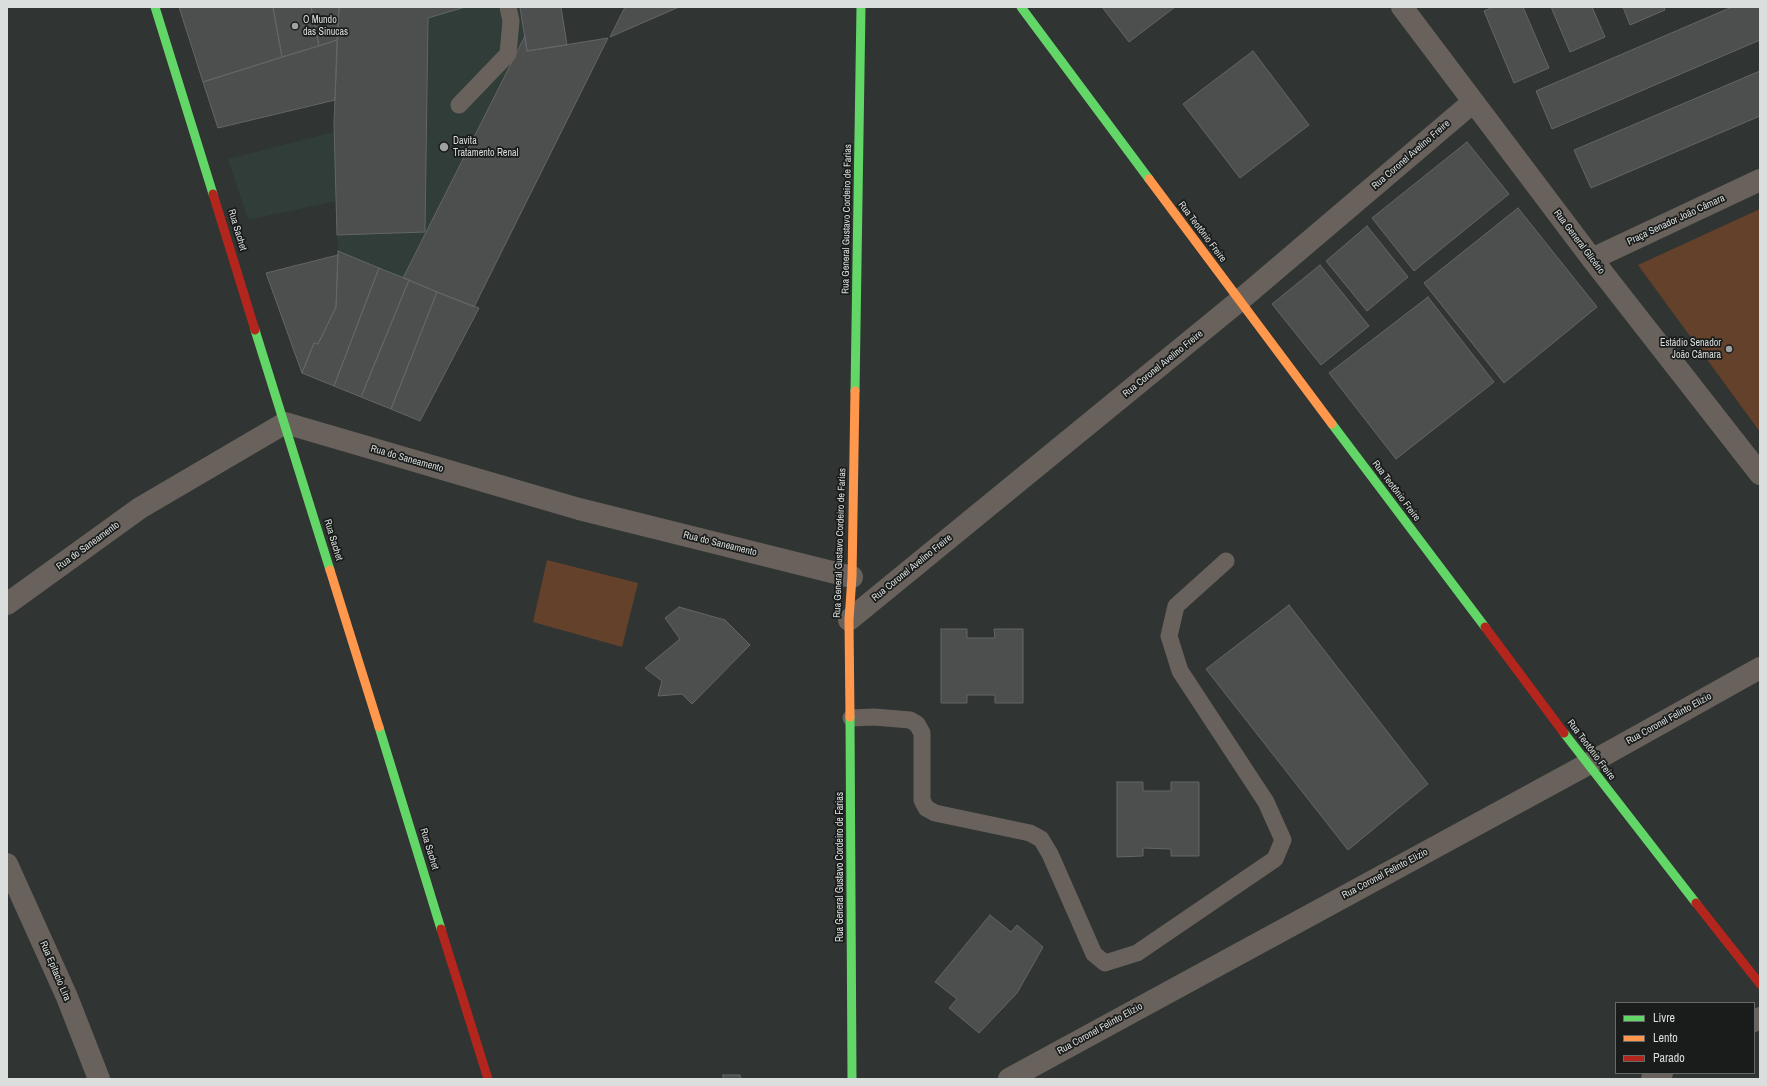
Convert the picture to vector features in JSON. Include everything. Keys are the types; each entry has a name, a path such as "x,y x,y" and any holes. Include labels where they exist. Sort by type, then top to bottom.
{"street":[{"name":"Rua Sachet","path":"155,7 488,1079"},
{"name":"Rua General Gustavo Cordeiro de Farias","path":"852,1079 851,718 849,620 852,577 861,85 861,7"},
{"name":"Rua Teotônio Freire","path":"1021,7 1239,301 1588,764 1760,984"},
{"name":"Rua General Glicério","path":"1402,7 1592,259 1760,474"},
{"name":"Rua Coronel Avelino Freire","path":"849,620 1239,301 1473,102"},
{"name":"Praça Senador João Câmara","path":"1592,259 1760,180"},
{"name":"Rua do Saneamento","path":"7,604 140,508 285,423 579,509 852,577"},
{"name":"Rua Coronel Felinto Elizio","path":"1009,1079 1588,764 1760,668"},
{"name":"Rua Epitacio Lira","path":"7,864 67,997 99,1079"}],"lane":[{"path":"459,105 508,54 511,21 508,7"},
{"path":"851,718 874,717 910,720 917,724 922,733 922,800 926,808 935,813 1030,833 1040,839 1050,854 1094,954 1106,963 1137,953 1275,859 1283,840 1266,802 1180,671 1169,636 1176,606 1226,561"}],"shaded area":[{"name":"Davita Tratamento Renal","path":"339,7 520,7 527,50 608,38 474,307 338,251 336,201 248,220 228,159 334,132"},
{"name":"Estádio Senador João Câmara","path":"1760,209 1760,432 1638,265"},
{"path":"547,560 638,583 622,647 533,622"}],"building":[{"path":"179,7 273,7 282,57 203,82"},
{"name":"O Mundo das Sinucas","path":"273,7 311,7 319,46 282,57"},
{"path":"311,7 339,7 337,40 319,46"},
{"path":"339,7 465,7 428,18 425,232 337,235 334,122"},
{"path":"520,7 561,7 567,45 527,51"},
{"path":"625,7 679,7 610,37"},
{"path":"1102,7 1175,7 1129,42"},
{"path":"1493,7 1523,7 1549,68 1514,83 1484,11"},
{"path":"1551,7 1592,7 1605,37 1570,52"},
{"path":"1623,7 1664,7 1665,10 1630,25"},
{"path":"1732,7 1760,7 1760,40 1552,129 1536,91"},
{"path":"525,36 527,51 608,38 474,307 403,278"},
{"path":"337,40 335,100 218,128 203,82"},
{"path":"1253,51 1309,125 1240,178 1183,104"},
{"path":"1760,71 1760,116 1591,188 1574,150"},
{"path":"1467,142 1509,194 1414,271 1372,218"},
{"path":"1518,208 1597,307 1504,383 1424,283"},
{"path":"1367,226 1408,277 1367,311 1326,261"},
{"path":"338,251 379,268 334,386 302,373 314,343 318,344 336,307"},
{"path":"338,255 336,307 318,344 314,343 302,373 266,273"},
{"path":"1320,265 1369,326 1321,365 1272,304"},
{"path":"379,268 409,280 361,397 334,386"},
{"path":"409,280 437,292 391,409 361,397"},
{"path":"437,292 479,308 420,421 391,409"},
{"path":"1428,297 1494,382 1396,459 1329,373"},
{"path":"1289,605 1428,784 1348,850 1206,669"},
{"path":"679,607 725,620 750,645 692,704 682,694 658,696 662,681 645,668 680,639 665,618"},
{"path":"941,629 967,629 967,638 995,638 994,629 1023,629 1023,703 995,703 995,695 967,695 967,703 941,703"},
{"path":"1117,782 1143,782 1143,791 1171,791 1171,782 1199,782 1199,856 1171,856 1171,849 1143,848 1143,856 1117,857"},
{"path":"990,915 1011,932 1017,925 1043,947 1017,993 979,1033 949,1008 957,999 935,982"},
{"path":"723,1075 740,1075 741,1079 723,1079"}],"traffic: fast":[{"path":"155,7 213,194"},
{"path":"855,391 861,7"},
{"path":"1021,7 1149,179"},
{"path":"255,330 330,570"},
{"path":"1332,424 1485,627"},
{"path":"850,717 852,1079"},
{"path":"379,727 441,929"},
{"path":"1564,733 1696,903"}],"traffic: slow":[{"path":"1149,179 1332,424"},
{"path":"850,717 849,620 852,577 855,391"},
{"path":"330,570 379,727"}],"traffic: jam":[{"path":"213,194 255,330"},
{"path":"1485,627 1564,733"},
{"path":"1696,903 1760,984"},
{"path":"441,929 488,1079"}],"place":[{"name":"O Mundo das Sinucas","path":"295,26"},
{"name":"Davita Tratamento Renal","path":"444,147"},
{"name":"Estádio Senador João Câmara","path":"1729,349"}]}
